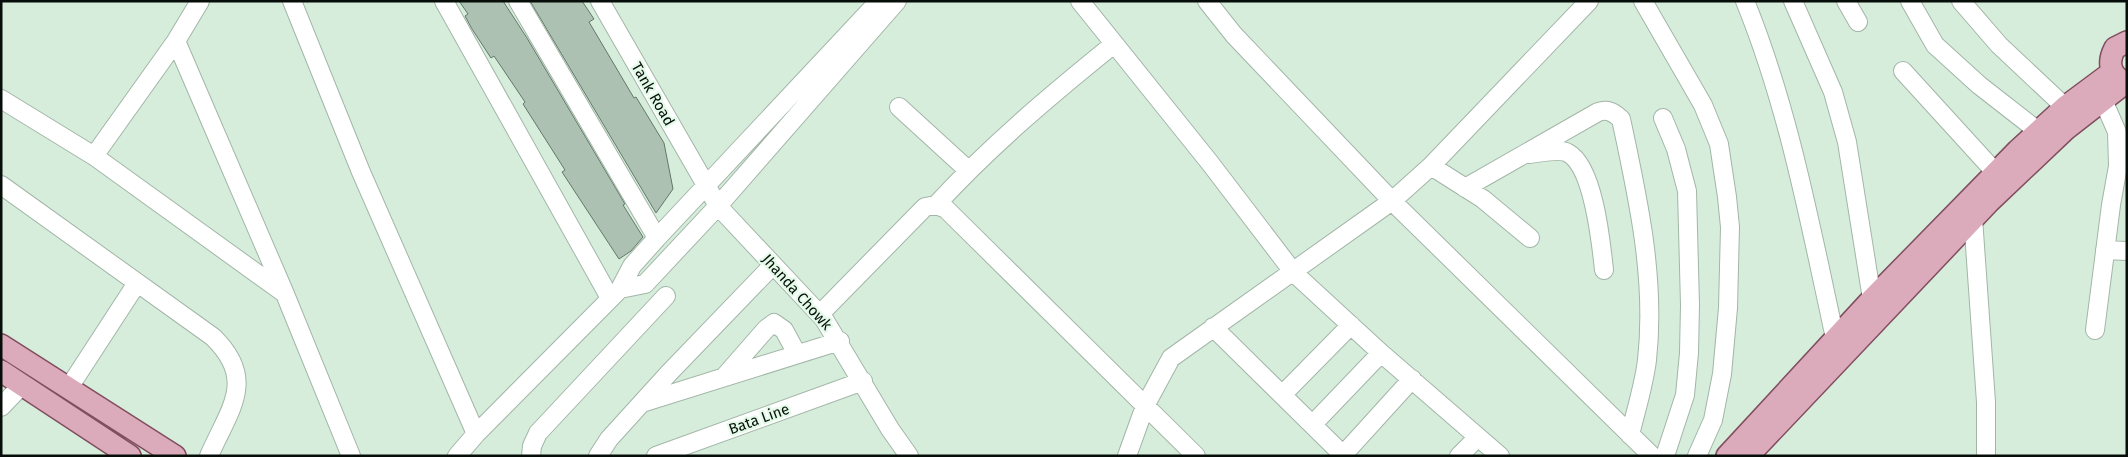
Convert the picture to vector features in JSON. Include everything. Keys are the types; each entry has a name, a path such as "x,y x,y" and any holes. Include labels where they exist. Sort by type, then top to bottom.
{"main road":[{"path":"2121,79 2111,56 2115,48 2127,42"},
{"path":"1726,456 1872,299 2038,131 2065,108 2121,79"},
{"path":"1748,456 1973,218 2059,136 2103,100 2121,79"},
{"path":"1,345 175,456"},
{"path":"1,371 130,456"}],"street":[{"path":"94,156 176,42 200,1"},
{"path":"292,1 361,172 476,434"},
{"path":"444,1 615,293"},
{"path":"518,1 657,238"},
{"name":"Tank Road","path":"600,1 706,187"},
{"path":"457,456 476,434 615,293 632,266 657,238 879,1"},
{"path":"615,293 645,284 718,206 897,1"},
{"path":"1080,1 1294,273 1477,438 1500,456"},
{"path":"1207,1 1234,35 1392,201 1652,456"},
{"path":"1643,1 1703,105 1719,144 1728,196 1730,254 1724,358 1712,420 1697,456"},
{"path":"1744,1 1761,41 1782,105 1835,338"},
{"path":"1793,1 1833,92 1847,142 1872,299"},
{"path":"1846,1 1858,22"},
{"path":"1910,1 1935,45 1979,85 2038,131"},
{"path":"1961,1 1999,45 2065,108"},
{"path":"1127,456 1145,406 1171,358 1213,327 1294,273 1392,201 1431,166 1583,3"},
{"path":"176,42 285,294 351,456"},
{"path":"936,205 1044,100 1114,44"},
{"path":"1903,70 1996,173"},
{"path":"1,99 94,156 285,294"},
{"path":"2095,330 2118,150 2117,132 2103,100"},
{"path":"899,107 969,171"},
{"path":"1465,188 1598,112 1605,110 1614,113 1621,119 1642,213 1649,308 1647,361 1630,435"},
{"path":"1663,118 1676,149 1687,191 1690,304 1689,353 1685,395 1665,456"},
{"path":"1524,154 1562,151 1568,153 1575,160 1584,175 1598,221 1604,270"},
{"path":"1431,166 1483,199 1530,238"},
{"path":"1,185 213,337 226,349 235,366 238,380 237,393 209,456"},
{"name":"Jhanda Chowk","path":"706,187 718,206 820,314 840,341 890,429 910,456"},
{"path":"820,314 919,213 929,205 946,208 1196,456"},
{"path":"1973,218 1986,402 1986,456"},
{"path":"2105,250 2127,251"},
{"path":"598,456 609,439 773,264"},
{"path":"68,389 137,282"},
{"path":"531,456 532,446 538,433 666,296"},
{"path":"723,378 774,323 784,330 797,354"},
{"path":"1283,394 1351,325"},
{"path":"1213,327 1344,455 1412,379"},
{"path":"642,403 840,341"},
{"path":"1313,424 1382,353"},
{"name":"Bata Line","path":"656,456 863,381"},
{"path":"1,407 22,385"},
{"path":"1459,456 1477,438"}],"building":[{"path":"459,1 503,1 527,38 643,237 631,251 619,259 562,172 565,170 523,104 525,102 494,56 491,58 472,29 465,16 468,14"},
{"path":"530,1 582,1 594,19 589,22 634,98 636,97 664,143 673,189 656,213"}]}
